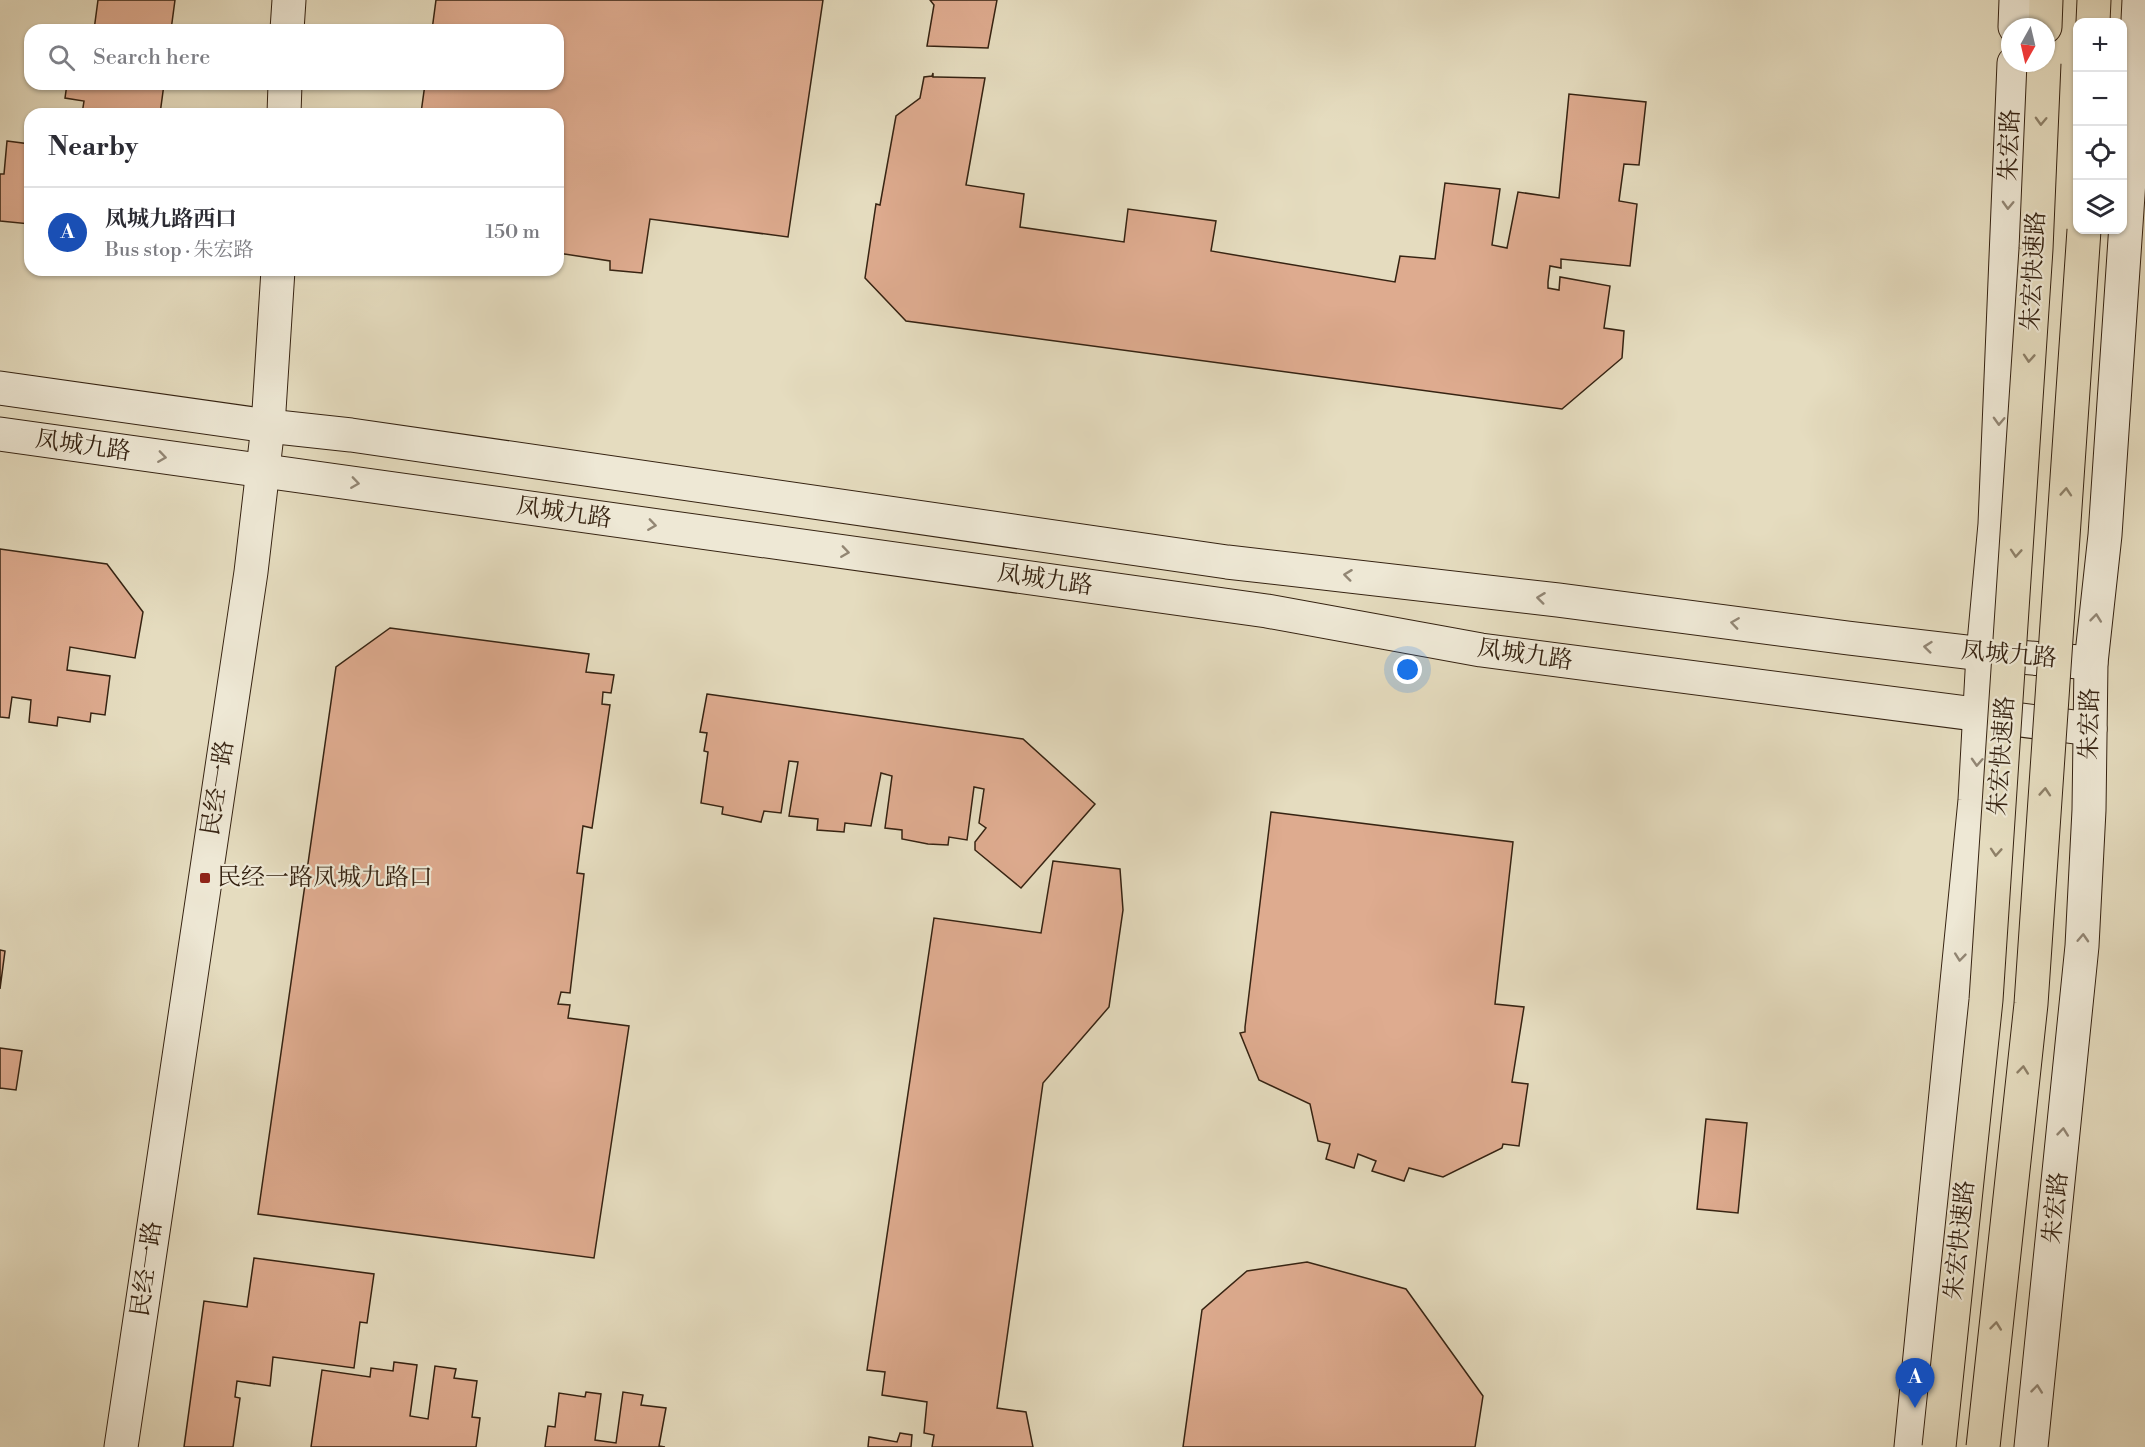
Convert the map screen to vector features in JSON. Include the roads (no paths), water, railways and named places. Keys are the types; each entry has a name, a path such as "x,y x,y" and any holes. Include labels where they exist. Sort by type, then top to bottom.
{"highway":[{"path":"2045,18 2046,0"},
{"path":"2093,18 2094,0"},
{"name":"朱宏快速路","path":"1939,1447 1986,1000 2036,249 2044,72"},
{"name":"朱宏快速路","path":"1983,1447 2031,1004 2084,234"}],"street":[{"path":"287,24 289,0"},
{"path":"2015,18 2016,0"},
{"name":"朱宏路","path":"2031,1447 2082,946 2089,810 2091,663 2106,523 2139,0"},
{"name":"朱宏路","path":"1911,1447 1975,800 1983,654 1995,524 2014,72"},
{"path":"284,108 285,90"},
{"name":"民经一路","path":"121,1447 251,572 268,426 278,276"},
{"name":"凤城九路","path":"0,388 268,426 363,436 1227,562 1558,600 1983,654 2091,663"},
{"name":"凤城九路","path":"0,434 1267,611 1481,650 2090,729"}],"place":[{"name":"民经一路凤城九路口","path":"205,878"},
{"name":"凤城九路西口","path":"1915,1408"}]}
